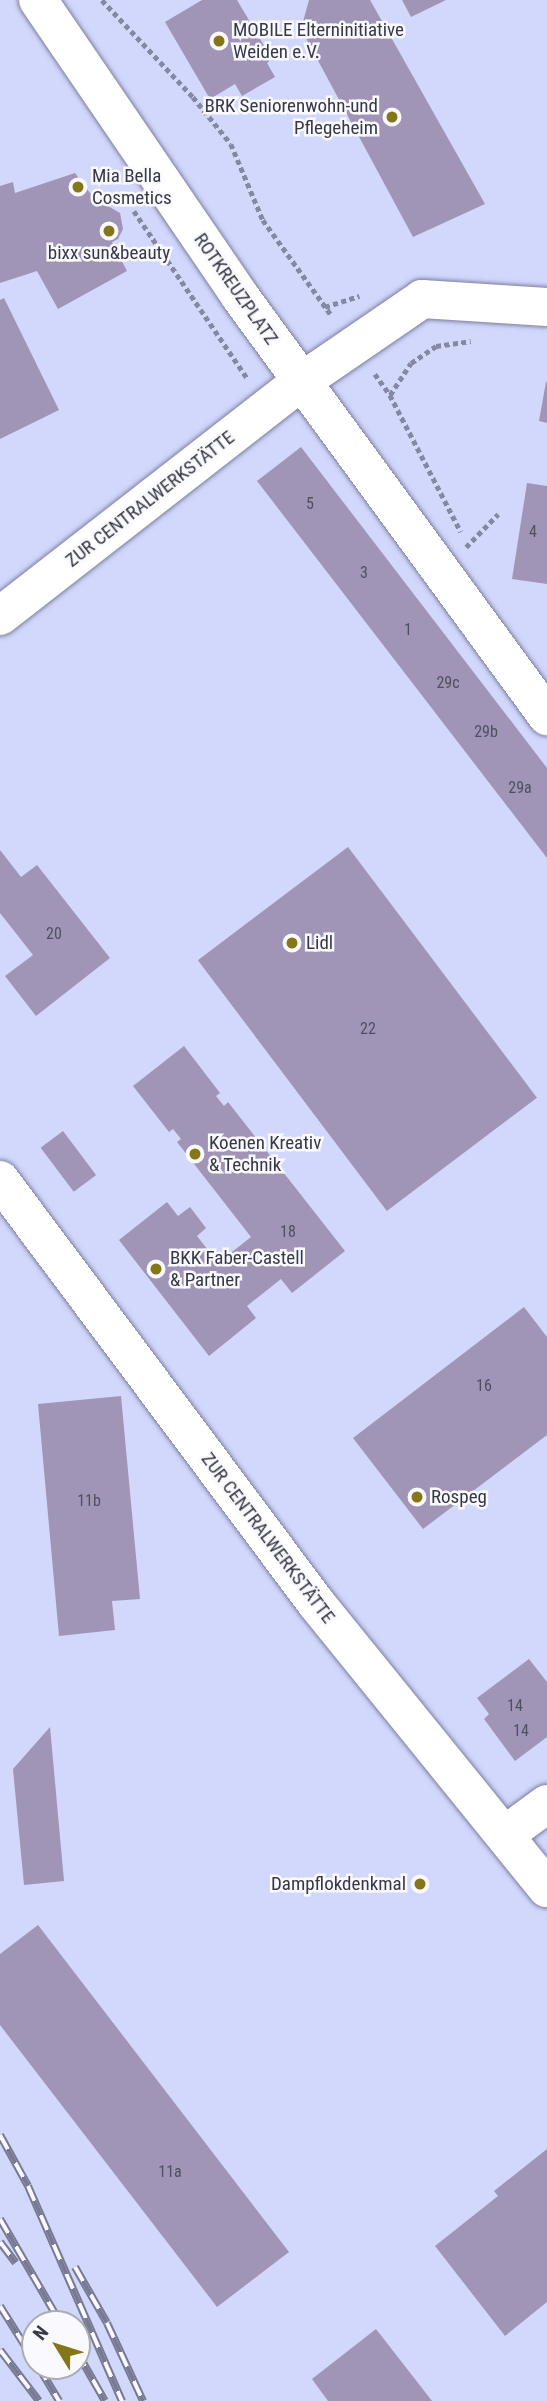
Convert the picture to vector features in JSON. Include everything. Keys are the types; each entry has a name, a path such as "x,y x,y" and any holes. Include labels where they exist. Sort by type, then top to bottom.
{"street":[{"name":"ROTKREUZPLATZ","path":"38,0 301,382 547,716"},
{"name":"ZUR CENTRALWERKSTÄTTE","path":"0,616 301,382 422,299 547,307"},
{"name":"ZUR CENTRALWERKSTÄTTE","path":"0,1180 316,1603 506,1834 547,1888"},
{"path":"506,1834 547,1804"}],"path":[{"path":"102,0 193,97 231,144 263,220 305,282 390,395 468,546"},
{"path":"390,395 411,363 436,346 477,340"},
{"path":"441,572 498,514"}],"building":[{"name":"MOBILE Elterninitiative Weiden e.V.","path":"202,0 237,0 272,59 267,63 275,77 242,96 235,84 210,99 165,22"},
{"name":"BRK Seniorenwohn-und Pflegeheim","path":"309,0 370,0 485,204 413,237 301,29"},
{"path":"402,0 446,0 411,17"},
{"path":"75,173 99,205 108,206 120,213 123,229 118,239 112,242 127,271 58,309 37,271 0,283 0,186 13,182 15,193"},
{"path":"4,298 59,410 0,439 0,300"},
{"path":"547,382 547,423 539,421"},
{"path":"301,447 547,768 547,858 257,481"},
{"path":"527,483 547,486 547,584 512,579"},
{"path":"348,847 537,1098 387,1211 198,960"},
{"path":"0,850 21,877 37,865 110,958 36,1016 5,976 33,955 0,913"},
{"path":"184,1046 220,1093 216,1096 224,1106 228,1102 345,1251 292,1293 281,1279 247,1306 256,1318 209,1356 119,1240 167,1202 178,1216 190,1207 206,1228 197,1236 218,1263 251,1237 177,1142 181,1139 173,1129 169,1132 133,1086"},
{"path":"63,1131 96,1175 74,1192 41,1148"},
{"path":"524,1307 547,1337 547,1435 423,1529 353,1438"},
{"path":"121,1396 140,1599 112,1601 115,1630 59,1636 38,1404"},
{"path":"529,1659 547,1682 547,1737 515,1761 484,1719 489,1714 477,1698"},
{"path":"50,1727 64,1881 24,1885 13,1769"},
{"path":"38,1925 289,2252 217,2307 0,2025 0,1954"},
{"path":"547,2149 547,2302 505,2336 435,2246 498,2196 494,2191"},
{"path":"376,2329 432,2401 328,2401 312,2379"}],"railway":[{"path":"0,2135 28,2186 122,2401"},
{"path":"0,2219 53,2310"},
{"path":"0,2242 16,2263"},
{"path":"75,2267 107,2323 143,2401"},
{"path":"0,2306 21,2340"},
{"path":"0,2350 39,2401"},
{"path":"91,2376 105,2401"},
{"path":"46,2380 59,2401"}],"place":[{"name":"MOBILE Elterninitiative Weiden e.V.","path":"219,41"},
{"name":"BRK Seniorenwohn-und Pflegeheim","path":"392,117"},
{"name":"Mia Bella Cosmetics","path":"78,187"},
{"name":"bixx sun&beauty","path":"109,231"},
{"name":"Lidl","path":"292,943"},
{"name":"Koenen Kreativ & Technik","path":"195,1154"},
{"name":"BKK Faber-Castell & Partner","path":"156,1269"},
{"name":"Rospeg","path":"417,1497"},
{"name":"Dampflokdenkmal","path":"420,1884"}]}
